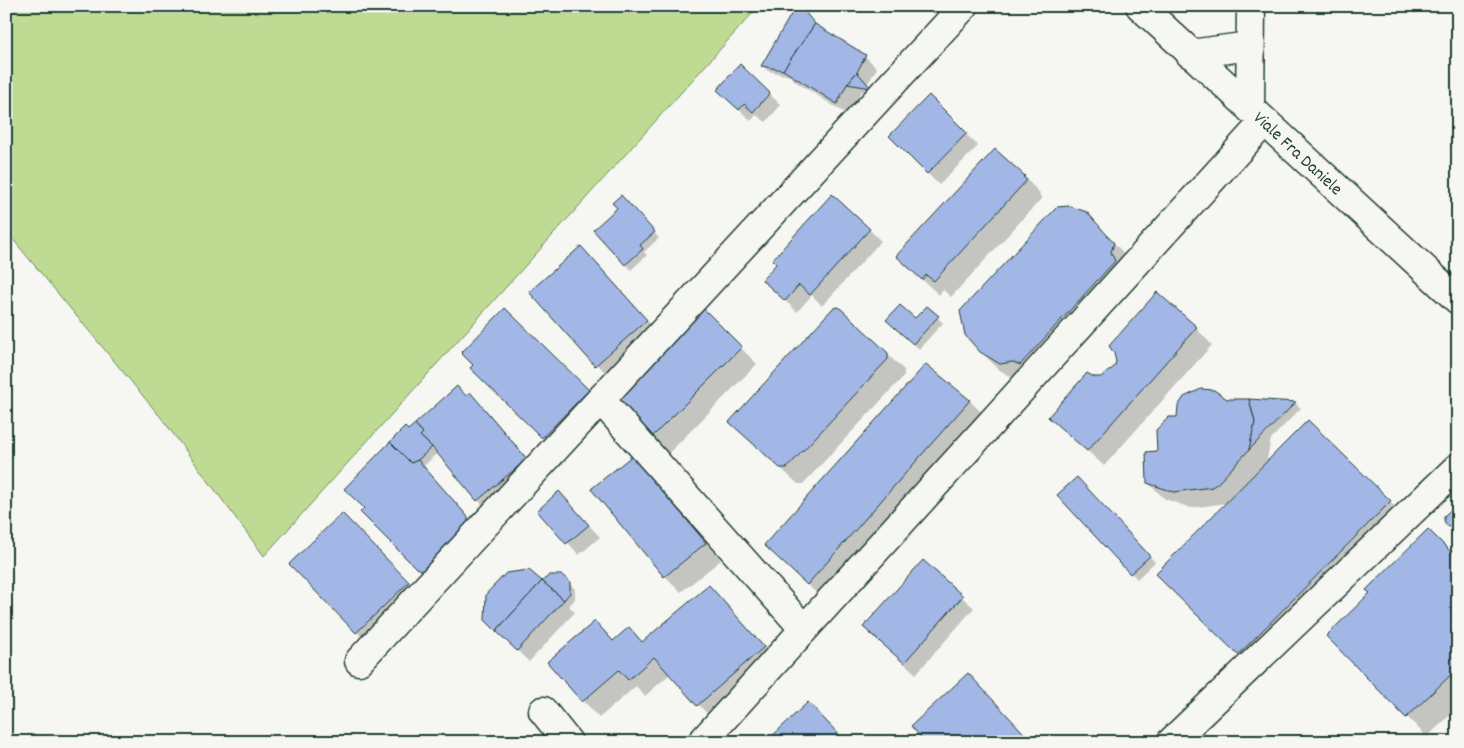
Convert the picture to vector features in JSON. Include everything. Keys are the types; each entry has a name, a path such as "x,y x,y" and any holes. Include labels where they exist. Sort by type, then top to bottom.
{"street":[{"path":"359,661 964,6"},
{"name":"Viale Fra Daniele","path":"1140,6 1458,300"},
{"path":"702,742 1257,116 1250,46 1251,6"},
{"path":"1190,54 1250,46"},
{"path":"1225,86 1250,46"},
{"path":"601,400 804,629"},
{"path":"1171,742 1458,467"},
{"path":"543,711 568,742"}],"green space":[{"path":"6,6 759,6 264,556 163,420 6,231"}],"building":[{"path":"796,6 800,6 815,24 783,70 761,66"},
{"path":"815,24 866,55 857,72 847,84 837,104 783,70"},
{"path":"740,64 770,93 753,112 744,104 739,110 717,90"},
{"path":"857,72 871,88 847,84"},
{"path":"929,95 967,133 927,174 889,136"},
{"path":"995,149 1027,180 934,281 926,275 922,280 896,256"},
{"path":"832,194 870,229 810,295 799,285 785,301 762,280 776,264 772,260"},
{"path":"621,195 655,232 640,245 643,249 625,265 593,230 617,208 612,203"},
{"path":"1069,206 1087,212 1114,243 1111,252 1115,261 1020,365 1013,362 1000,364 980,352 965,335 960,311 1057,207"},
{"path":"581,246 647,320 595,366 529,292"},
{"path":"1157,292 1197,327 1087,451 1048,417 1087,373 1094,377 1101,377 1114,367 1116,362 1114,353 1109,346"},
{"path":"699,304 742,347 649,440 606,398"},
{"path":"900,305 915,318 927,306 939,316 913,344 886,320"},
{"path":"839,307 888,353 888,359 787,468 780,468 729,422 833,308"},
{"path":"505,308 589,390 542,438 470,368 473,365 461,353"},
{"path":"926,364 970,400 807,585 764,545"},
{"path":"457,386 466,396 470,392 527,459 477,501 432,447 420,436 423,433 415,424"},
{"path":"1201,389 1214,390 1227,399 1249,399 1255,422 1249,450 1212,487 1174,492 1147,483 1146,452 1157,451 1156,430 1169,417 1177,417 1178,406 1184,397"},
{"path":"1249,399 1296,402 1249,450 1255,422"},
{"path":"1308,420 1391,501 1238,655 1155,574"},
{"path":"415,424 423,433 420,436 432,447 418,460 411,463 390,442 405,427 408,430"},
{"path":"390,442 411,463 418,460 468,517 468,522 423,571 416,568 360,512 364,508 344,489"},
{"path":"633,455 706,543 664,577 591,489"},
{"path":"1077,477 1150,556 1130,574 1057,495"},
{"path":"559,491 589,525 566,544 537,511"},
{"path":"1458,503 1458,531 1446,525 1444,516"},
{"path":"342,513 409,582 356,633 289,564"},
{"path":"1428,529 1458,559 1458,668 1406,718 1326,636 1370,593 1366,590"},
{"path":"923,560 963,596 904,663 863,627"},
{"path":"529,570 542,581 496,631 485,620 486,594 506,573"},
{"path":"550,575 562,575 570,582 570,593 564,600 542,581"},
{"path":"542,581 564,600 517,651 496,631"},
{"path":"709,585 764,647 697,706 654,657 628,680 619,670 582,702 547,662 595,621 613,641 629,627 642,642"},
{"path":"968,673 1032,742 925,742 911,726"},
{"path":"808,702 846,742 766,742"}]}
